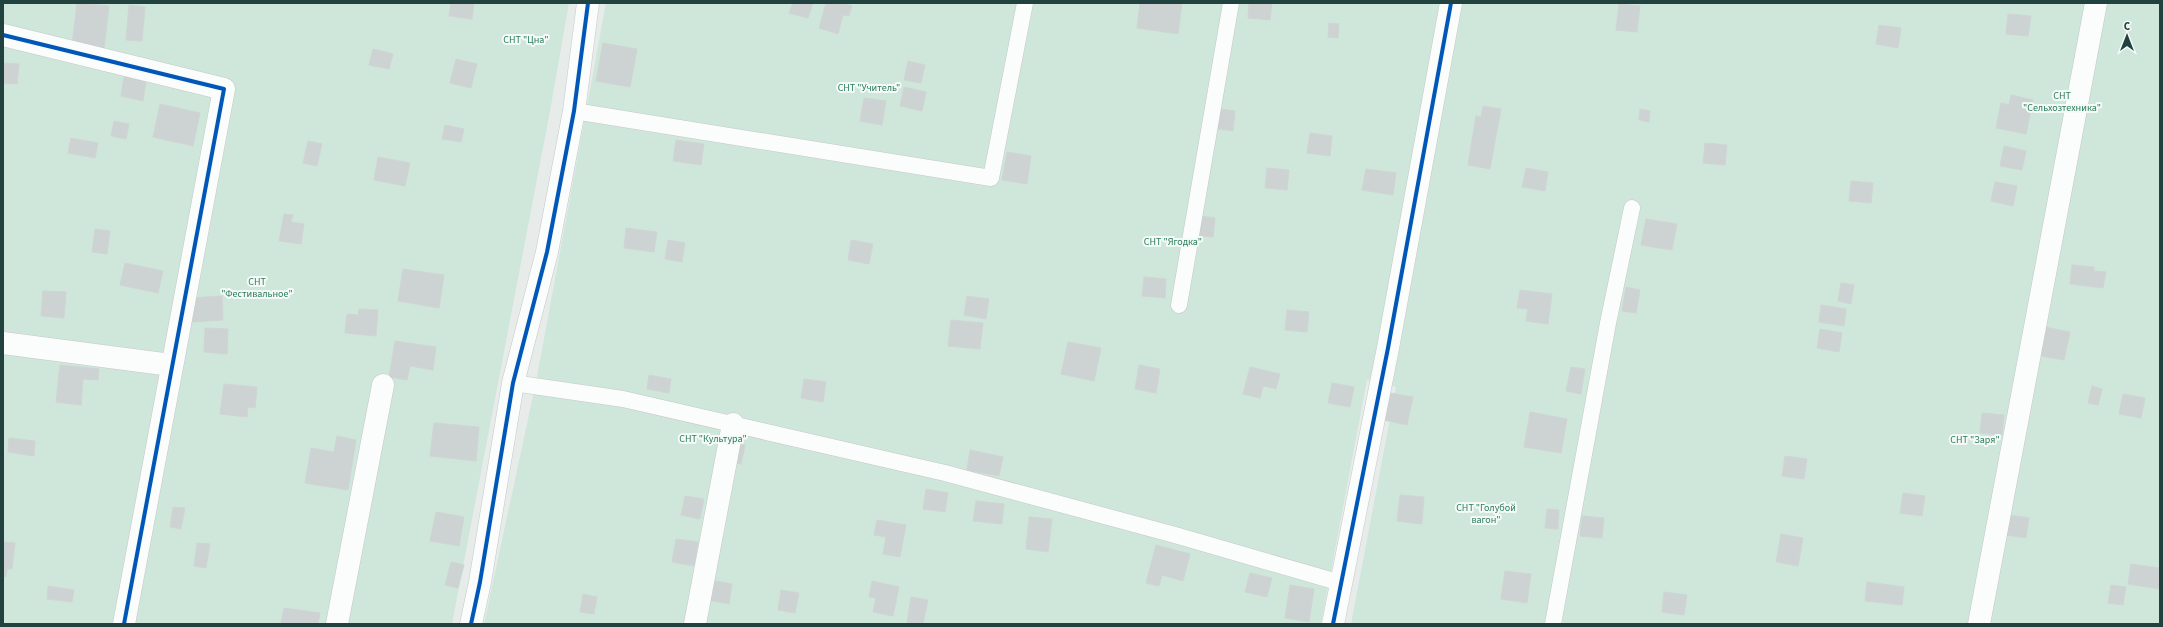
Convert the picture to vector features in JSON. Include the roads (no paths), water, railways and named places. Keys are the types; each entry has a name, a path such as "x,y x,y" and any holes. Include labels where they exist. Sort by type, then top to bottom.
{"street":[{"path":"471,624 480,582 513,383 547,252 574,111 588,3"},
{"path":"1333,624 1390,340 1451,3"},
{"path":"1978,624 2096,3"},
{"path":"3,35 224,89 171,366 124,624"},
{"path":"3,343 171,366"},
{"path":"338,624 383,385"},
{"path":"695,624 733,424"}],"lane":[{"path":"574,111 991,178 1025,3"},
{"path":"1179,305 1231,3"},
{"path":"1553,624 1606,330 1632,208"},
{"path":"513,383 623,399 945,473 1175,535 1341,583"}],"park label":[{"name":"СНТ \"Цна\"","path":"526,39"},
{"name":"СНТ \"Учитель\"","path":"869,87"},
{"name":"СНТ \"Сельхозтехника\"","path":"2062,100"},
{"name":"СНТ \"Ягодка\"","path":"1173,241"},
{"name":"СНТ \"Фестивальное\"","path":"257,286"},
{"name":"СНТ \"Культура\"","path":"713,438"},
{"name":"СНТ \"Заря\"","path":"1975,439"},
{"name":"СНТ \"Голубой вагон\"","path":"1486,512"}]}
